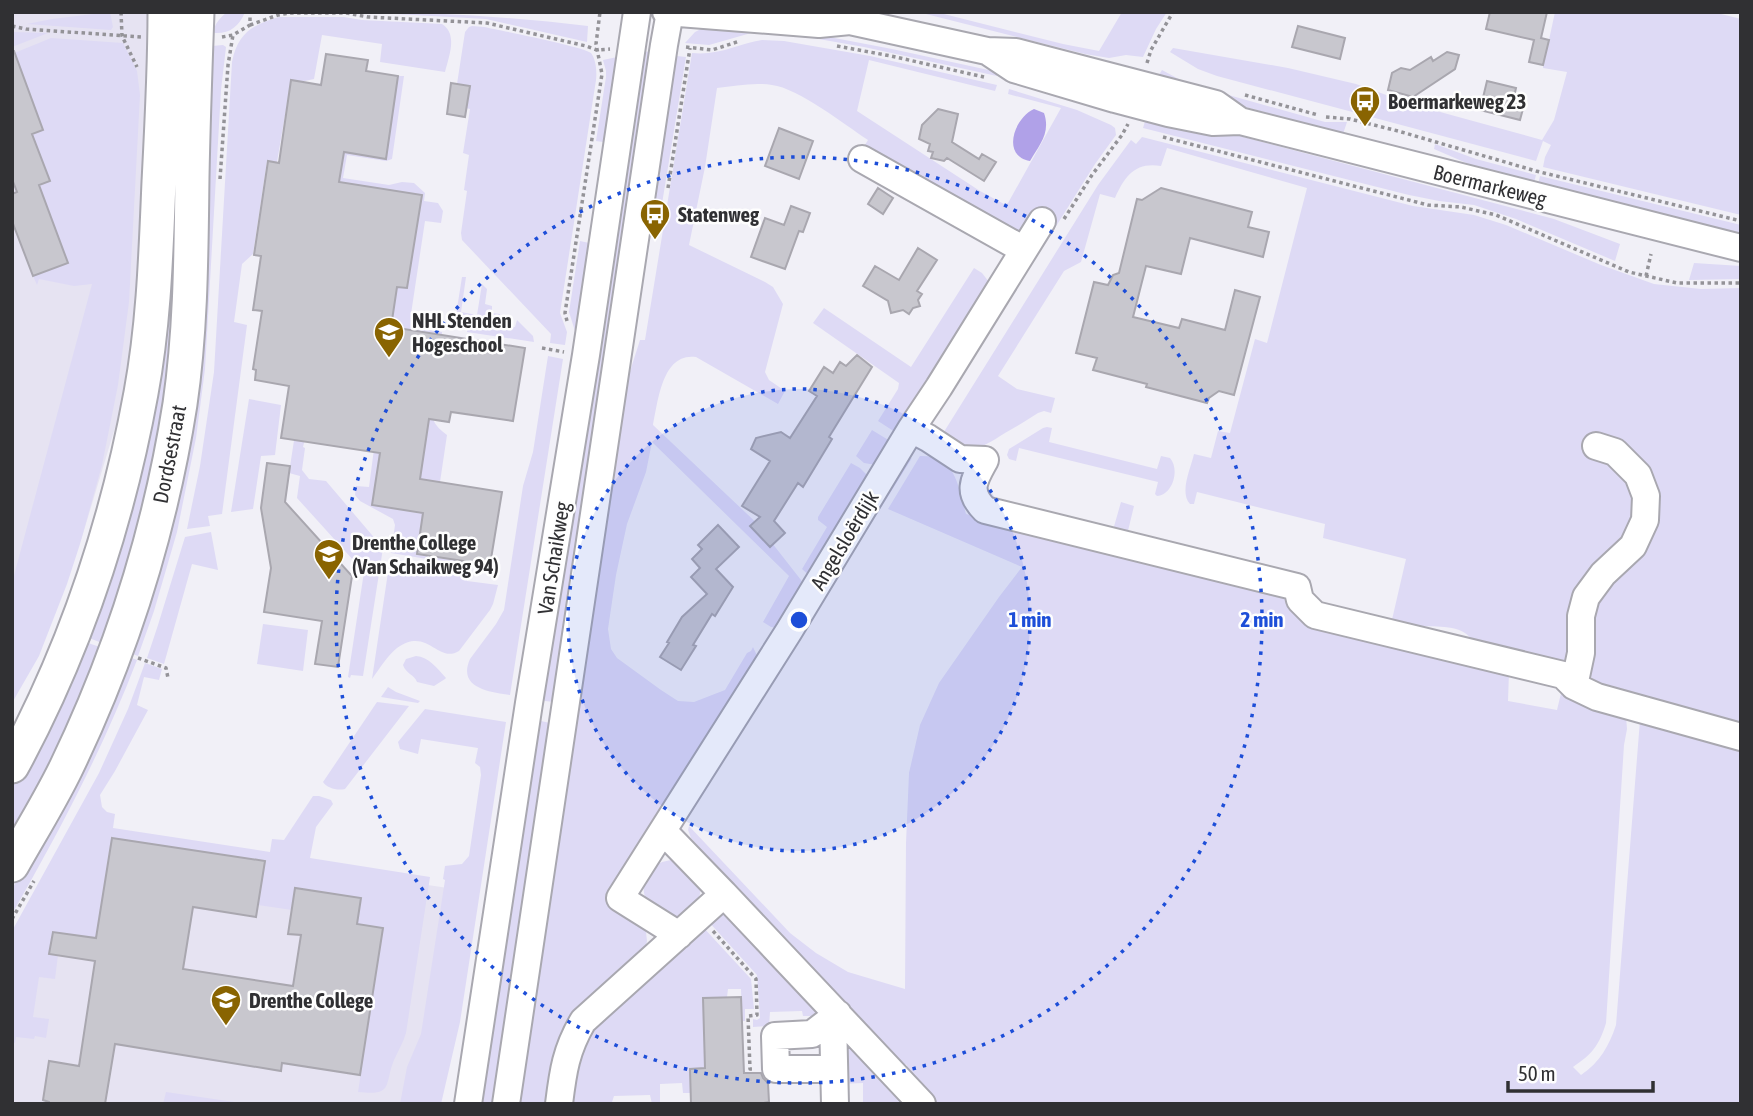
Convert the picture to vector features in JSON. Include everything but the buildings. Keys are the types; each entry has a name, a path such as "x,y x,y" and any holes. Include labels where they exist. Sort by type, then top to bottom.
{"main road":[{"name":"Dordsestraat","path":"16,755 51,689 77,628 107,539 142,390 157,251 164,93 164,12"},
{"name":"Dordsestraat","path":"12,865 65,771 93,709 117,651 151,545 180,403 189,304 197,12"}],"street":[{"name":"Van Schaikweg","path":"468,1104 590,330 637,12"},
{"name":"Van Schaikweg","path":"506,1104 669,12"},
{"name":"Boermarkeweg","path":"669,12 819,24 843,16 987,51 1016,52 1141,84 1216,104 1240,121"},
{"name":"Boermarkeweg","path":"987,51 1014,69 1168,113 1213,122 1240,121 1741,248"},
{"path":"862,159 1024,250"},
{"name":"Angelsloërdijk","path":"679,935 620,898 789,631 911,429 1042,221"},
{"path":"911,429 960,459 985,460 972,483 976,502 985,510 1297,587 1300,600 1315,615 1563,675 1574,686 1597,697 1741,737"},
{"path":"1574,686 1581,653 1581,616 1586,597 1603,575 1633,546 1645,520 1646,496 1638,475 1615,452 1596,446"},
{"path":"663,831 835,1016 922,1104"},
{"path":"559,1104 567,1055 583,1021 724,894"},
{"path":"820,1069 776,1069 775,1036 812,1034 835,1016"},
{"path":"835,1016 835,1104"}],"path":[{"path":"121,12 122,36 138,68"},
{"path":"250,12 250,25"},
{"path":"220,181 228,65 233,35 250,25 289,13 344,13 368,17 487,23 597,50 600,12"},
{"path":"1141,84 1151,50 1173,12"},
{"path":"12,26 122,36"},
{"path":"690,48 712,50 744,39"},
{"path":"830,45 988,78"},
{"path":"1236,93 1327,118 1350,119 1398,131 1536,171 1741,221"},
{"path":"1117,121 1135,129"},
{"path":"1396,138 1398,131"},
{"path":"1163,137 1428,205 1461,207 1496,215 1629,272 1677,283 1741,283"},
{"path":"1646,276 1651,254"},
{"path":"542,348 568,352"},
{"path":"700,916 756,979 757,1015 748,1016 750,1069 776,1069"}],"shaded area":[{"path":"12,12 168,12 130,378 82,537 12,696"},
{"path":"110,12 113,27 111,30 27,24 52,19"},
{"path":"227,12 245,12 233,28 214,33 216,24"},
{"path":"359,12 474,16 588,26 587,42 486,19"},
{"path":"918,12 936,12 1099,51 1122,12 1167,12 1143,57 1126,55 1109,58"},
{"path":"1555,12 1721,12 1741,19 1741,215 1543,167 1551,145 1543,141 1536,161 1217,76 1198,69 1170,52 1173,48 1288,68 1356,84 1411,104 1542,140 1554,120 1567,72 1543,68"},
{"path":"279,17 344,17 442,24 450,33 450,52 445,72 380,62 382,44 322,35 314,79 300,82 291,80 277,162 267,161 253,254 242,264 234,322 247,325 222,514 208,516 210,526 187,529 200,466 214,372 232,62 242,37 261,23"},
{"path":"472,26 585,50 591,53 595,62 596,80 560,313 567,332 565,345 550,343 551,334 462,240 467,191 464,190 469,155 463,153 470,109 466,108 470,86 457,84 465,32"},
{"path":"707,26 803,32 993,71 997,76 864,47 779,32 751,33 709,45 685,43 695,32"},
{"path":"12,32 48,33 12,47"},
{"path":"51,38 123,43 137,71 140,95 129,302 118,385 102,465 80,544 39,656 12,703 12,583 92,284 74,286 39,279 37,285 33,276 68,263 39,185 49,180 32,134 43,130 20,68 12,54"},
{"path":"762,40 784,41 870,56 997,85 995,91 869,60 857,111 1004,204 1008,203 1061,108 1008,94 1009,89 1077,110 1111,125 1115,128 1116,135 1043,247 1037,244 1052,220 1035,209 1017,237 860,153 868,140 795,93 765,84 717,88 689,245 773,287 783,304 765,372 769,380 785,391 778,404 696,357 685,358 676,362 664,380 653,425 764,530 806,589 778,628 763,622 789,576 652,442 646,472 627,524 616,575 608,629 611,649 617,658 678,701 694,702 725,690 753,647 760,662 624,881 646,932 645,950 595,997 552,1104 513,1104 625,387 640,340 645,340 692,53 719,51"},
{"path":"212,46 226,47 221,90 205,369 196,438 177,532 138,656 127,652 133,637"},
{"path":"642,51 650,52 625,214 624,275 554,702 545,701 542,698"},
{"path":"622,56 610,143 596,141 606,77 603,60"},
{"path":"677,56 686,57 659,222 650,221"},
{"path":"1162,70 1193,85 1325,122 1347,122 1343,134 1188,91 1157,78"},
{"path":"398,76 404,76 392,159 386,161 347,155 343,178 389,185 414,183 425,193 424,201 438,203 443,211 441,223 425,221 411,314 427,317 426,330 442,332 442,335 391,327 397,287 407,288 422,195 339,182 344,152 386,158"},
{"path":"1034,109 1044,113 1046,127 1030,161 1021,158 1013,145 1016,128"},
{"path":"1146,118 1232,134 1554,219 1620,244 1615,261 1516,219 1474,205 1409,195 1143,128"},
{"path":"1142,137 1413,206 1474,215 1506,225 1654,284 1701,289 1741,288 1741,730 1594,688 1588,647 1591,607 1605,582 1638,548 1646,529 1650,502 1647,477 1642,467 1635,459 1613,446 1599,442 1599,456 1618,462 1631,473 1639,491 1638,523 1629,541 1581,593 1576,641 1568,666 1555,662 1554,665 1474,644 1469,636 1460,630 1391,624 1406,559 1323,538 1325,524 1197,492 1194,504 1190,504 1186,487 1194,454 1211,458 1218,431 1230,433 1255,339 1267,343 1307,188 1167,148 1161,166 1144,166 1132,172 1115,198 1100,194 1081,262 1064,271 998,376 1017,389 1055,398 1051,413 1038,413 980,447 964,450 949,443 942,435 1098,185 1131,140 1136,144"},
{"path":"1435,144 1476,159 1536,175 1534,183 1478,168 1434,149"},
{"path":"1540,176 1741,225 1741,236 1538,184"},
{"path":"173,231 177,280 166,423 107,645 84,636"},
{"path":"580,241 594,244 577,347 573,346 575,331 569,312"},
{"path":"1694,263 1741,266 1741,279 1689,280"},
{"path":"974,268 989,282 895,432 878,421 899,383 813,323 824,308 911,367"},
{"path":"462,277 466,277 461,312 477,315 482,284 487,289 485,304 492,306 492,313 500,314 499,324 515,327 517,320 533,336 534,342 467,332 458,328 460,316 456,315"},
{"path":"548,356 563,359 510,695 478,687 468,676 467,669 470,659 504,610 523,486 533,452"},
{"path":"249,399 281,405 275,455 261,456 253,509 231,512"},
{"path":"432,404 434,422 447,435 440,482 419,483"},
{"path":"299,408 307,439 303,447 302,470 309,479 326,481 383,548 363,676 348,677 364,572 297,498 300,476 289,473"},
{"path":"1047,427 1052,428 1049,442 1157,469 1161,456 1170,458 1175,475 1171,486 1163,495 1157,496 1155,494 1158,482 1019,448 1016,461 1009,459 1009,449"},
{"path":"872,430 890,441 876,465 864,463 856,456"},
{"path":"374,431 423,513 417,554 470,562 469,566 391,553 395,525 393,519 360,501 355,495 356,486 369,487"},
{"path":"920,456 941,461 954,474 966,514 1283,596 1291,606 1509,672 1508,701 1557,710 1563,685 1626,716 1606,1023 1594,1049 1573,1067 1581,1075 1594,1065 1603,1053 1616,1025 1640,720 1741,745 1741,1104 928,1104 905,1079 907,1065 899,1062 740,893 691,838 688,830 689,826 790,933 816,953 848,972 905,989 909,773 920,725 939,683 1022,567 888,509"},
{"path":"912,458 682,827 903,463"},
{"path":"851,463 869,477 812,578 802,569 827,527 818,517"},
{"path":"1121,502 1134,506 1127,535 1113,530"},
{"path":"211,532 218,570 192,564 164,664 147,658 185,537"},
{"path":"390,559 468,571 467,581 498,585 490,610 459,651 444,653 424,643 408,642 393,651 372,679"},
{"path":"263,624 308,630 303,671 257,664"},
{"path":"82,641 106,649 12,846 12,788"},
{"path":"126,656 137,660 110,726 63,821 12,914 12,889 45,830"},
{"path":"416,656 429,661 446,678 434,686 417,682 403,665 406,659"},
{"path":"145,663 162,669 159,680 144,677 137,705 148,710 100,795 102,807 115,814 113,828 270,852 272,839 284,840 313,796 319,796 331,800 333,804 316,827 310,858 430,877 406,1033 383,1090 358,1092 370,1014 344,1009 374,989 383,928 357,924 361,898 295,888 292,910 258,905 265,862 110,846 96,938 53,932 49,954 58,955 55,979 39,977 33,1017 49,1019 46,1038 16,1037 15,1043 12,1042 12,931 99,773"},
{"path":"388,687 420,701 418,703 381,697"},
{"path":"377,702 409,706 345,789 327,786 323,782"},
{"path":"425,709 506,722 460,1022 441,1104 400,1104 407,1067 421,1034 445,866 462,864 469,856 481,775 480,767 475,763 478,748 421,739 418,754 400,749 398,742"},
{"path":"541,721 550,723 495,1104 477,1104 537,725"},
{"name":"Drenthe College","path":"78,832 461,890 428,1104 12,1104 12,951"},
{"path":"672,860 680,862 701,886 696,904 678,917 665,915 649,907 644,890 646,876 650,870 655,865"},
{"path":"725,905 816,1003 815,1021 811,1025 811,1016 803,1016 802,1011 770,1012 769,1026 753,1027 753,1019 760,1018 757,975 708,921"},
{"path":"702,926 751,979 754,1009 745,1009 745,1021 742,1021 741,989 728,989 727,997 703,998 705,1068 690,1069 691,1093 683,1093 682,1083 660,1084 660,1104 652,1104 650,1095 614,1096 612,1102 572,1104 582,1052 596,1024"},
{"path":"837,1032 903,1104 863,1104 863,1083 839,1084"},
{"path":"166,1092 248,1104 163,1104"}],"place":[{"name":"Boermarkeweg 23","path":"1365,128"},
{"name":"Statenweg","path":"655,241"},
{"name":"NHL Stenden Hogeschool","path":"389,359"},
{"name":"Drenthe College (Van Schaikweg 94)","path":"329,581"},
{"name":"Drenthe College","path":"226,1027"}]}
